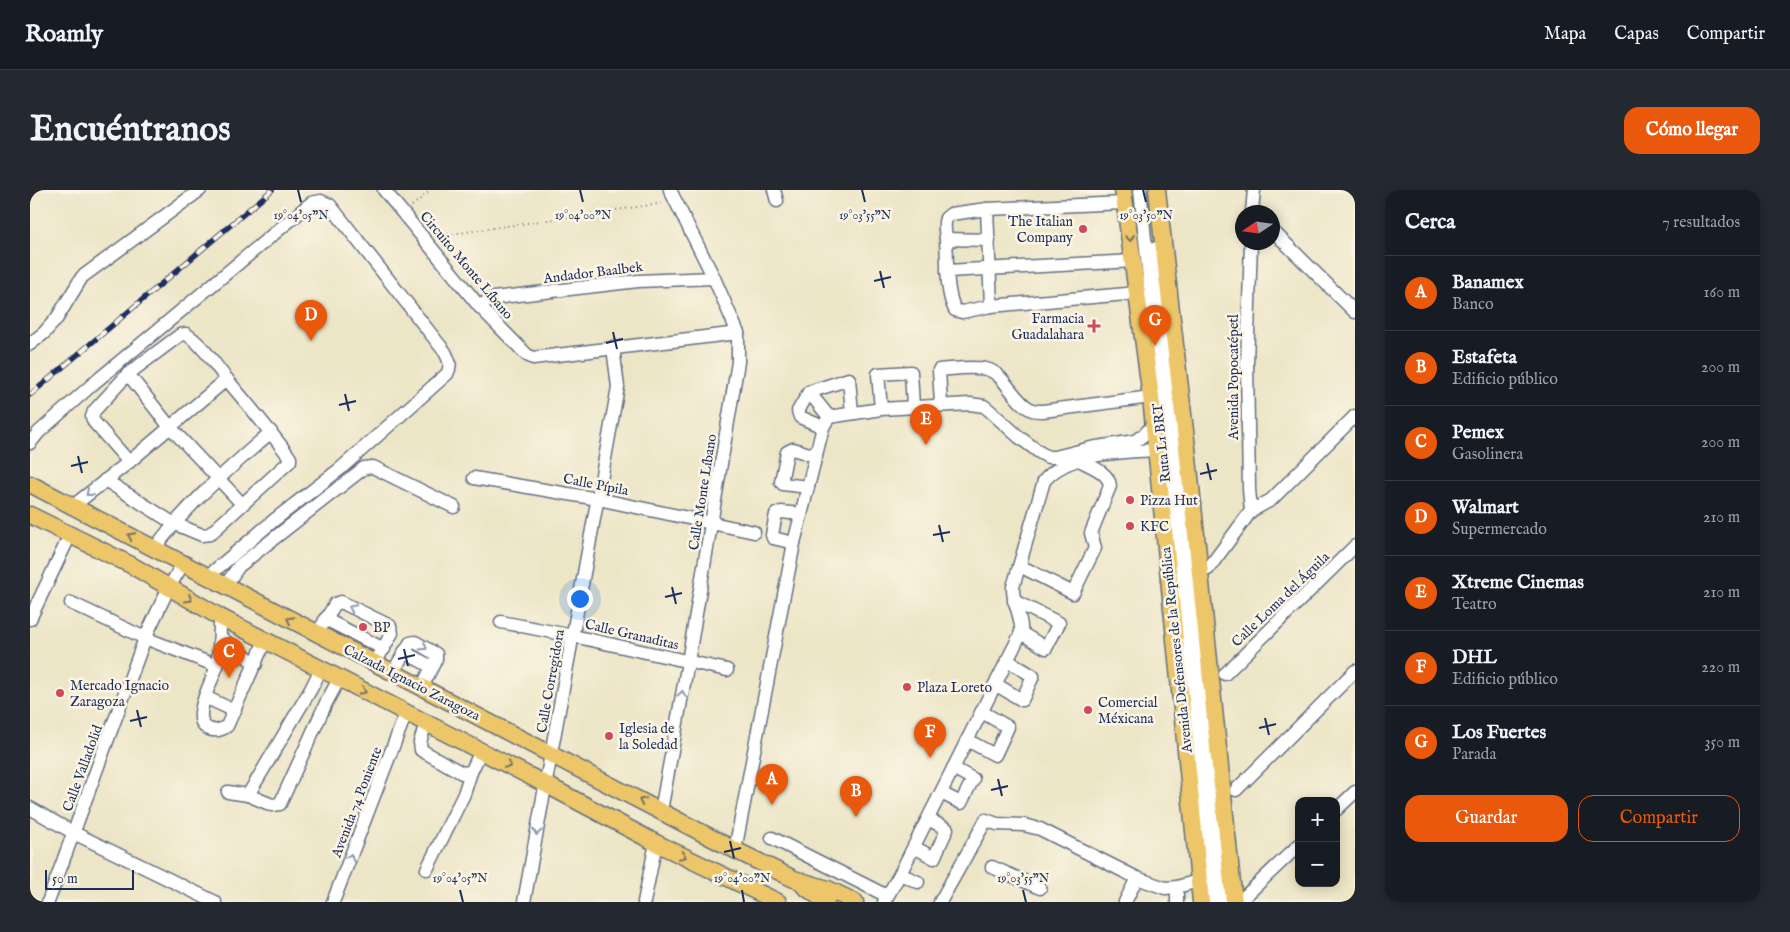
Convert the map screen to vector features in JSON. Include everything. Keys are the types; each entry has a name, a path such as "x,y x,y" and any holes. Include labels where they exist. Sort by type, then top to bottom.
{"main road":[{"path":"1157,190 1187,448 1234,902"},
{"name":"Avenida Defensores de la República","path":"1124,196 1134,261 1157,450 1201,902"},
{"name":"Calzada Ignacio Zaragoza","path":"30,484 155,548 206,577 321,626 375,663 734,850 794,879 828,889 855,902"},
{"path":"30,515 131,565 220,617 545,784 656,844 778,902"},
{"path":"131,565 159,565 178,561"},
{"name":"Calzada Ignacio Zaragoza","path":"794,879 826,902"}],"street":[{"path":"30,344 44,333 57,318 82,277 200,190"},
{"name":"Circuito Monte Líbano","path":"384,190 479,306 527,355 533,358 738,333"},
{"name":"Ruta L1 BRT","path":"1140,190 1213,902"},
{"name":"Ruta L1 BRT","path":"1150,190 1222,902"},
{"path":"1253,205 1254,190"},
{"name":"Calle Monte Líbano","path":"661,811 712,523 738,362 738,333 714,278 673,196"},
{"path":"1124,196 951,214 944,223 947,271 952,304 955,310 962,312 991,306 1138,293"},
{"path":"30,444 39,432 94,383 311,203 321,201 330,205 445,352 450,362 450,368 447,374 340,469 273,521 206,577"},
{"path":"987,209 991,306"},
{"path":"1280,238 1355,312"},
{"path":"946,239 989,240"},
{"name":"Avenida Popocatépetl","path":"1251,250 1246,364 1251,511"},
{"path":"947,271 1134,261"},
{"name":"Andador Baalbek","path":"479,306 494,298 638,281 714,278"},
{"path":"105,480 173,523 206,535 210,534 290,461 290,458 207,354 186,334 180,335 128,374 94,411 92,417 94,422 129,462"},
{"name":"Calle Corregidora","path":"524,902 618,387 614,347"},
{"path":"941,404 939,370 976,368 988,369 997,375 1024,405 1032,410 1043,411 1151,397"},
{"path":"881,409 878,374 911,372 913,406"},
{"path":"128,374 170,427 242,504"},
{"path":"73,506 129,462 226,379"},
{"path":"852,413 849,379 809,392 798,411 800,417 826,422 852,413 881,409 941,404 984,406 1019,437 1048,457 1135,441 1154,425"},
{"path":"734,850 794,543 826,422 809,392"},
{"path":"1208,569 1251,511 1270,500 1355,416"},
{"path":"155,548 173,523 218,478 271,432"},
{"path":"808,487 783,484 781,482 787,452 794,449 816,456"},
{"path":"772,838 885,899 914,847 1021,633 1021,622 1012,595 1013,587 1044,481 1050,473 1079,460 1119,452 1157,450"},
{"path":"1020,566 1073,593 1095,548 1091,533 1110,486 1109,480 1105,475 1079,460"},
{"path":"225,586 240,566 364,468 373,467 454,507"},
{"name":"Calle Pípila","path":"474,478 598,499 754,532"},
{"path":"794,543 773,538 776,514 781,512 801,514"},
{"path":"30,619 70,535"},
{"name":"Calle Loma del Águila","path":"1225,674 1355,546"},
{"name":"Calle Valladolid","path":"48,902 145,638 169,587 178,561"},
{"path":"1014,601 1059,623 1046,648 1021,633"},
{"path":"375,663 384,648 392,633 390,626 341,602 335,604 321,626 384,648"},
{"path":"71,603 145,638 217,666"},
{"path":"220,617 217,666 200,710 201,720 205,728 212,731 220,730 227,726 265,640"},
{"name":"Calle Granaditas","path":"501,622 727,670"},
{"path":"220,638 256,664"},
{"path":"393,672 404,652 432,667 422,687"},
{"path":"995,684 1022,700 1033,676 1007,660"},
{"path":"248,795 321,669"},
{"path":"1236,790 1355,671"},
{"path":"228,792 248,795 272,806 280,804 326,703 339,679"},
{"path":"205,697 235,711"},
{"path":"967,740 995,755 1008,727 982,712"},
{"name":"Avenida 74 Poniente","path":"332,902 406,714"},
{"path":"426,724 420,742 421,750 462,773 471,772"},
{"path":"427,869 464,794 471,772 481,751"},
{"path":"941,793 961,803 973,779 953,768"},
{"path":"1340,806 1355,792"},
{"path":"30,808 190,897 216,902"},
{"path":"914,847 934,858 947,829 928,819"},
{"path":"940,902 986,820 997,824 1024,825 1040,829 1137,878 1165,888 1198,882"},
{"path":"644,902 656,844"},
{"path":"1239,902 1295,849"},
{"path":"992,867 1040,888"},
{"path":"900,874 918,882"},
{"path":"1125,902 1137,878"},
{"path":"1177,887 1177,902"}],"path":[{"path":"403,213 431,190"},
{"path":"423,238 673,196"}],"railway":[{"path":"30,395 272,190"}],"place":[{"name":"The Italian Company","path":"1083,229"},
{"name":"Farmacia Guadalahara","path":"1094,326"},
{"name":"Walmart","path":"311,341"},
{"name":"Los Fuertes","path":"1155,346"},
{"name":"Xtreme Cinemas","path":"926,445"},
{"name":"Pizza Hut","path":"1130,500"},
{"name":"KFC","path":"1130,526"},
{"name":"BP","path":"363,627"},
{"name":"Pemex","path":"229,678"},
{"name":"Plaza Loreto","path":"907,687"},
{"name":"Mercado Ignacio Zaragoza","path":"60,693"},
{"name":"Comercial Méxicana","path":"1088,710"},
{"name":"Iglesia de la Soledad","path":"609,736"},
{"name":"DHL","path":"930,758"},
{"name":"Banamex","path":"772,805"},
{"name":"Estafeta","path":"856,817"}]}
